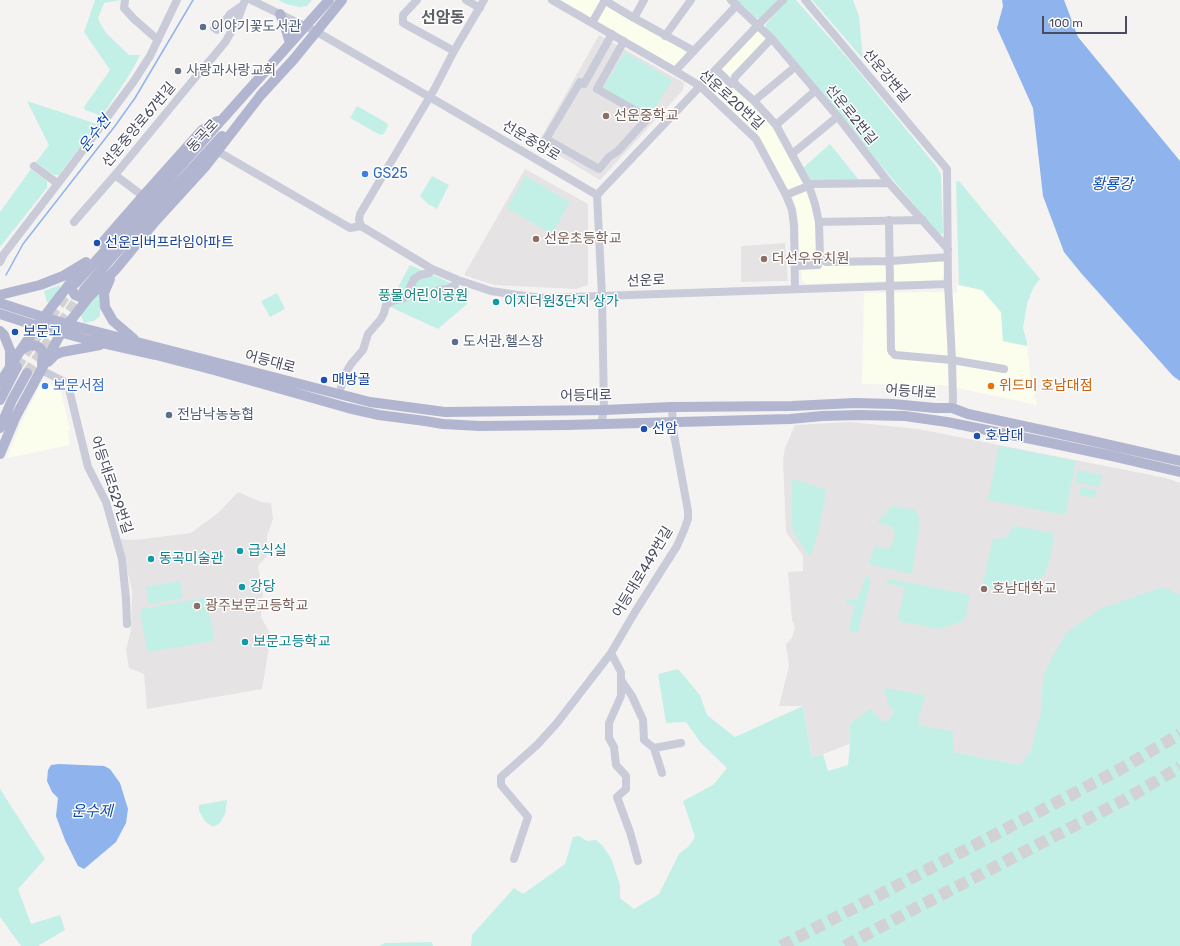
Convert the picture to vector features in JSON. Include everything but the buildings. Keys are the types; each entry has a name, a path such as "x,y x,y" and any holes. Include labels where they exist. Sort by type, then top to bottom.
{"main road":[{"name":"동곡로","path":"74,281 329,0"},
{"name":"동곡로","path":"87,293 131,236 264,91 342,0"},
{"path":"280,14 290,43"},
{"path":"137,342 126,334 113,321 105,307 104,293 110,278 154,224 205,167 264,91"},
{"path":"0,400 20,351 37,326 74,281 86,262 202,130 223,118"},
{"path":"0,295 40,286 63,276 86,262"},
{"path":"74,281 71,288 75,295 82,298 116,269"},
{"path":"0,454 16,416 61,333 87,293"},
{"name":"어등대로","path":"0,303 67,324 378,403 445,412 792,406 855,403 893,404 952,408 968,414 1180,461"},
{"name":"어등대로","path":"0,314 61,333 207,368 348,408 379,415 443,424 480,426 673,423 790,419 852,415 905,416 947,422 1039,440 1180,472"},
{"path":"0,331 4,335 10,350 14,367"},
{"path":"41,370 55,355 62,352 106,344"},
{"path":"20,351 30,345 40,348 43,354 41,370"},
{"path":"0,384 14,367"},
{"path":"0,428 12,400 27,373"}],"street":[{"path":"125,0 124,8 158,40"},
{"path":"0,262 4,254 121,98 150,56 177,0"},
{"name":"선운중앙로","path":"251,0 306,26 597,195"},
{"path":"417,0 403,15 403,23 454,51"},
{"path":"466,0 480,8"},
{"path":"217,151 350,228 361,226 359,220 360,214 430,97 454,51 484,0"},
{"name":"선운로20번길","path":"552,0 700,86 756,139 786,195 792,210 795,290"},
{"path":"592,23 605,0 665,36 694,51"},
{"path":"634,18 644,0"},
{"path":"665,36 692,0"},
{"path":"600,424 604,410 602,296 597,195 783,0"},
{"name":"선운강변길","path":"805,0 947,169 949,225 948,253"},
{"path":"224,43 216,29 230,14 244,3"},
{"name":"선운중앙로67번길","path":"74,222 224,43 239,16 244,3"},
{"path":"676,71 734,3"},
{"name":"선운로2번길","path":"734,3 758,25 795,67 889,183 923,220 948,253"},
{"path":"612,34 584,84 580,82 546,139 599,169 609,157 618,151 647,119 645,116 597,89 624,41"},
{"path":"771,39 735,78 735,84 776,124 809,186 819,222 820,258 826,262 891,261 948,253 952,360 952,408"},
{"path":"754,101 795,67"},
{"path":"716,70 731,84"},
{"path":"776,124 815,91"},
{"path":"792,154 837,117"},
{"path":"34,166 57,183"},
{"path":"115,174 143,196"},
{"path":"786,195 813,184 889,183"},
{"path":"889,220 891,261 891,350 893,354 952,360 1004,370"},
{"path":"819,222 923,220"},
{"name":"선운로","path":"361,226 432,269 458,280 491,291 543,298 948,284"},
{"path":"795,266 818,265"},
{"path":"341,387 345,374 363,350 368,334 381,319 386,305 392,301 404,298 414,279 420,275 429,273"},
{"path":"439,290 448,289 455,285"},
{"name":"어등대로529번길","path":"41,370 63,381 68,389 88,467 106,502 120,553 126,599 127,624"},
{"name":"어등대로449번길","path":"514,859 528,817 501,785 501,777 536,745 556,723 611,653 677,546 688,519 688,510 673,423 672,407"},
{"path":"611,653 621,672 621,696 609,723 609,738 614,747 616,765 626,776 626,789 617,797 630,832 638,861"},
{"path":"621,680 632,696 643,720 644,740 654,748 662,773"},
{"path":"654,748 681,743"}],"shaded area":[{"path":"561,0 600,0 683,49 685,56 680,65 674,66"},
{"path":"756,31 760,32 766,37 766,42 732,78 773,124 802,177 814,207 819,262 824,265 833,266 942,260 945,263 945,273 941,281 886,281 807,284 802,280 799,223 794,200 758,136 710,89 708,85 709,82"},
{"name":"선운중학교","path":"599,35 684,83 683,90 600,180 538,143"},
{"name":"선운초등학교","path":"525,169 588,204 588,285 576,289 494,285 464,275"},
{"name":"더선우유치원","path":"785,243 788,281 741,282 741,246"},
{"path":"957,285 982,290 1001,312 1003,341 1027,346 1031,381 1037,405 943,385 862,384 864,293 957,293"},
{"path":"44,381 60,388 70,430 68,430 68,432 70,445 7,458 22,421 42,382"},
{"name":"호남대학교","path":"850,422 918,429 1166,478 1180,483 1180,659 1020,765 903,742 850,744 812,758 803,706 779,706 789,666 786,644 792,638 795,627 792,620 788,572 803,571 803,556 786,532 783,460 785,448 795,425"},
{"name":"광주보문고등학교","path":"238,492 261,502 271,503 273,519 267,536 267,556 258,566 263,595 261,617 271,635 262,689 147,709 144,674 129,668 126,650 131,630 132,590 127,569 127,562 120,539 134,540 191,533 218,513"}],"green space":[{"path":"95,0 121,0 104,3 98,19 106,33 129,55 140,55 130,74 102,116 85,110 84,107 110,70 84,32"},
{"path":"278,0 312,0 307,6 299,7 286,4"},
{"path":"737,0 777,0 761,18 756,18"},
{"path":"787,0 796,0 850,61 937,167 941,175 943,233 940,234 931,225 766,28 766,24"},
{"path":"812,0 853,0 859,16 863,59"},
{"path":"625,52 672,80 650,116 603,88"},
{"path":"27,101 97,124 59,175 54,175 36,162 49,145"},
{"path":"357,106 387,123 388,126 384,134 380,135 350,118"},
{"path":"830,144 859,180 811,181 803,168"},
{"path":"31,169 47,181 47,188 0,247 0,212"},
{"path":"432,176 449,185 437,209 428,204 420,196"},
{"path":"525,176 570,202 552,234 507,208"},
{"path":"959,181 1040,279 1033,288 1027,304 1023,328 1027,346 1003,341 1001,312 982,290 959,285 956,182"},
{"name":"풍물어린이공원","path":"410,265 469,291 467,304 438,329 388,306"},
{"path":"60,285 59,293 52,304 47,302 44,291"},
{"path":"100,288 100,316 94,321 84,323 80,314"},
{"path":"277,293 285,309 270,317 261,301"},
{"path":"999,446 1076,461 1065,515 988,500"},
{"path":"1078,470 1102,475 1100,487 1075,482"},
{"path":"792,479 825,489 826,493 818,532 812,553 810,555 807,554 792,527"},
{"path":"1081,487 1096,490 1095,498 1079,495"},
{"path":"892,506 915,510 920,519 912,574 869,564 874,548 876,546 889,549 895,536 893,527 877,523"},
{"path":"1014,526 1054,533 1049,562 1045,574 1040,579 1017,587 999,589 982,585 993,539 1005,538"},
{"path":"868,575 870,584 858,632 856,633 851,631 849,627 855,606 846,603 846,600 857,600"},
{"path":"889,579 966,594 970,597 965,619 939,629 902,622 898,618 905,588 887,583 886,581"},
{"path":"180,581 183,598 149,604 146,587"},
{"path":"1163,587 1180,595 1180,946 471,946 472,935 514,888 523,894 565,864 573,837 579,836 587,841 596,840 602,845 611,858 620,885 620,898 634,909 659,894 679,854 689,846 695,837 683,801 713,785 727,768 701,743 686,722 666,723 658,674 678,669 700,695 707,715 735,737 803,706 812,758 823,754 828,771 848,765 850,724 870,709 881,720 886,722 890,719 894,711 889,706 884,688 925,695 918,719 919,725 953,732 954,752 1020,765 1031,751 1041,711 1043,677 1049,663 1067,632 1100,609"},
{"path":"204,598 207,599 214,638 212,641 150,652 147,650 140,613 142,609"},
{"path":"0,789 45,859 18,889 31,924 60,915 65,930 38,946 21,946 0,917"},
{"path":"227,800 225,814 220,823 215,826 211,826 205,821 199,811 199,805"},
{"path":"432,942 433,946 379,946 385,943"}],"water":[{"name":"황룡강","path":"1002,0 1064,0 1078,37 1180,161 1180,381 1173,376 1064,252 1043,196 1033,108 997,28 1003,6"},
{"name":"운수제","path":"51,765 104,766 110,769 120,783 128,809 126,823 116,842 84,869 78,866 65,840 56,816 58,798 52,792 47,781 48,770"}],"waterway":[{"name":"운수천","path":"6,275 23,244 135,98 193,0"}],"tunnel":[{"path":"17,367 39,333 73,286"},
{"path":"27,373 84,290"},
{"path":"781,946 1117,771 1180,734"},
{"path":"845,946 1126,799 1180,767"}],"place":[{"name":"이야기꽃도서관","path":"203,27"},
{"name":"사랑과사랑교회","path":"178,71"},
{"name":"선운중학교","path":"606,116"},
{"name":"GS25","path":"365,174"},
{"name":"선운초등학교","path":"536,239"},
{"name":"선운리버프라임아파트","path":"97,243"},
{"name":"더선우유치원","path":"764,259"},
{"name":"이지더원3단지 상가","path":"496,302"},
{"name":"보문고","path":"15,332"},
{"name":"도서관,헬스장","path":"455,342"},
{"name":"매방골","path":"324,380"},
{"name":"보문서점","path":"45,386"},
{"name":"위드미 호남대점","path":"991,386"},
{"name":"전남낙농농협","path":"169,415"},
{"name":"선암","path":"644,429"},
{"name":"호남대","path":"977,436"},
{"name":"급식실","path":"240,551"},
{"name":"동곡미술관","path":"151,559"},
{"name":"강당","path":"242,587"},
{"name":"호남대학교","path":"984,589"},
{"name":"광주보문고등학교","path":"197,606"},
{"name":"보문고등학교","path":"245,642"}],"district":[{"name":"선암동","path":"443,18"}]}
